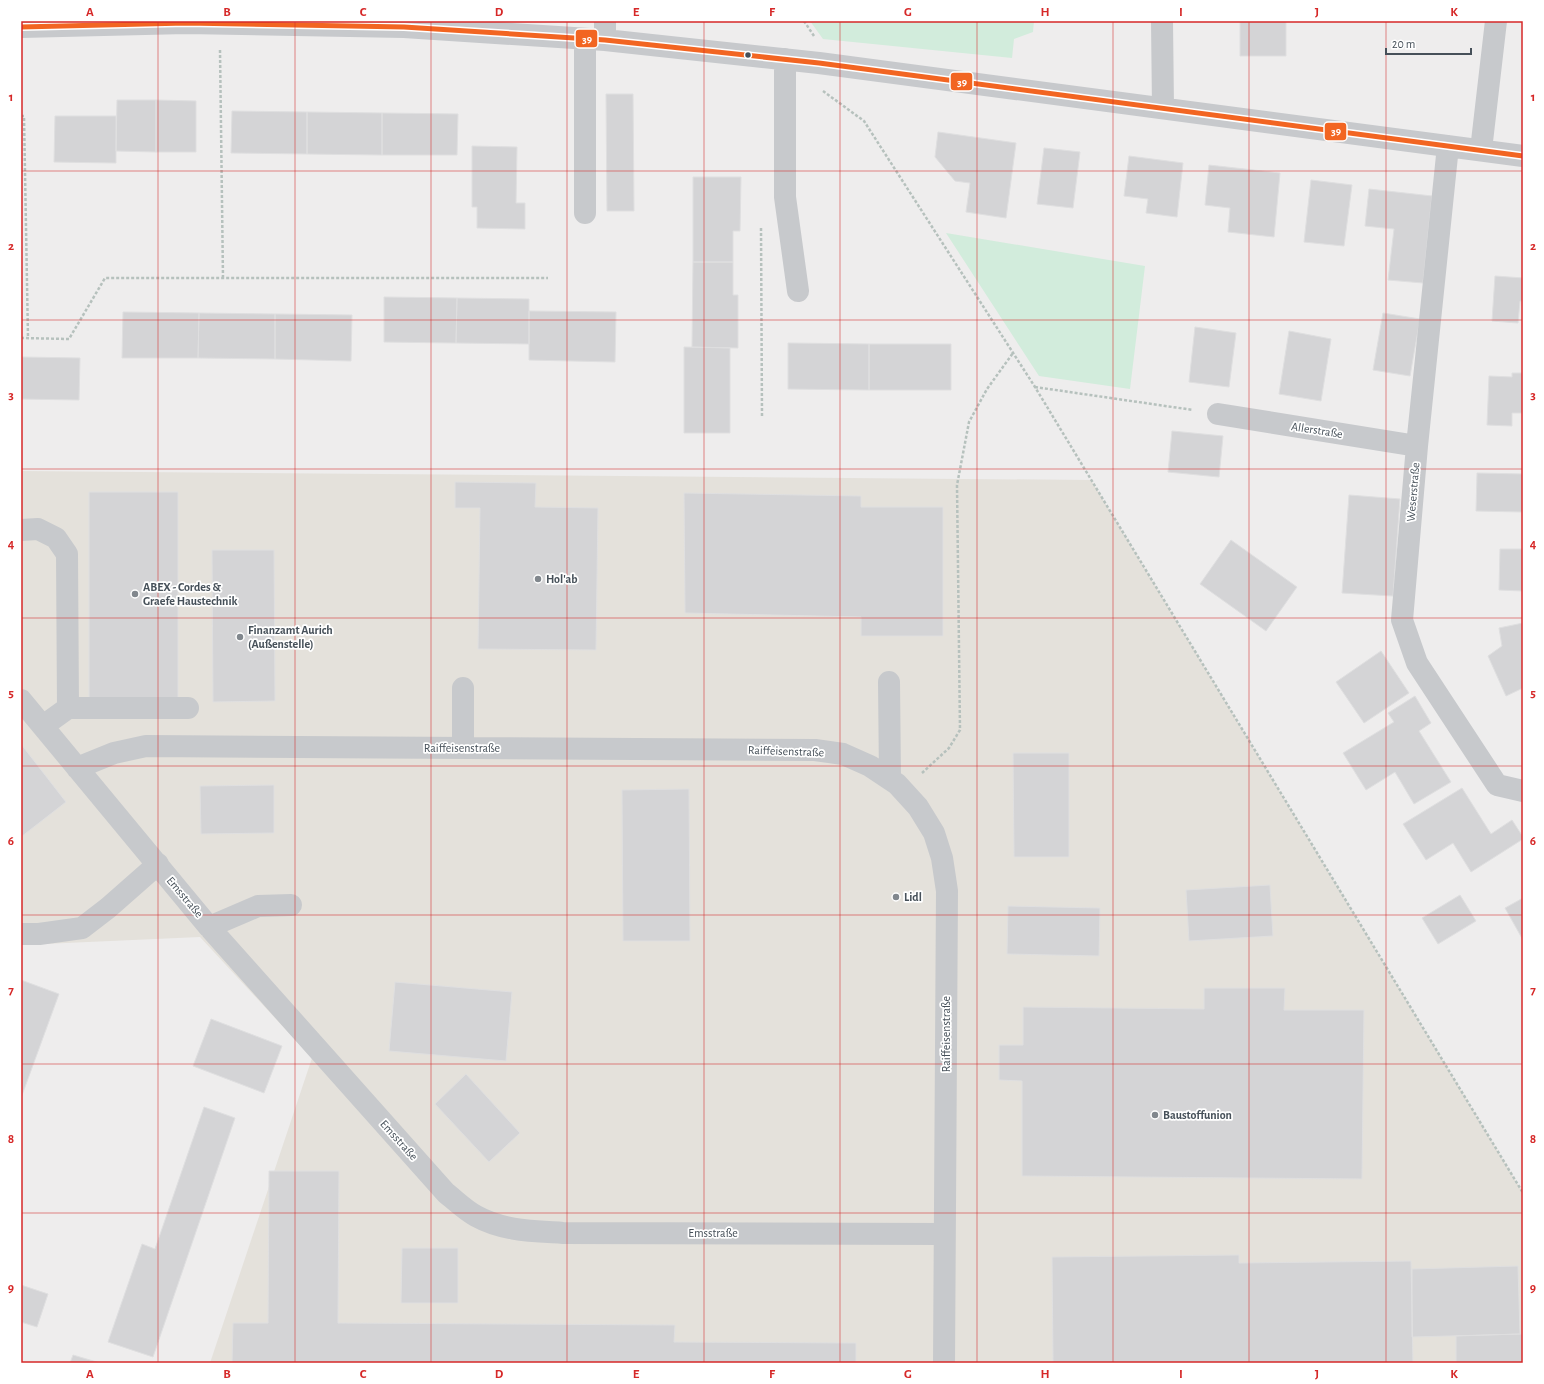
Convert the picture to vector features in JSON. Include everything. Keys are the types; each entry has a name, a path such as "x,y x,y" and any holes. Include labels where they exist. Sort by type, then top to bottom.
{"street":[{"path":"1162,21 1163,108"},
{"path":"1481,150 1496,21"},
{"path":"21,27 186,22 598,33 1523,156"},
{"path":"585,213 598,33"},
{"path":"785,59 785,197 798,291"},
{"name":"Weserstraße","path":"1448,146 1417,446 1402,620 1417,663 1497,785 1523,791"},
{"name":"Allerstraße","path":"1218,414 1417,446"},
{"path":"21,530 38,529 56,538 67,554 68,708"},
{"path":"889,682 896,785"},
{"path":"463,688 463,748"},
{"name":"Emsstraße","path":"21,700 209,927 446,1192 475,1215 498,1226 525,1231 563,1233 944,1234"},
{"path":"43,726 68,708 188,708"},
{"name":"Raiffeisenstraße","path":"77,768 114,753 146,746 815,750 843,754 870,766 896,785 918,807 934,833 942,858 947,891 944,1363"},
{"path":"21,934 39,934 82,928 108,908 158,864"},
{"path":"209,927 258,906 291,905"}],"path":[{"path":"804,21 819,46 821,89 864,121 1035,387 1523,1193"},
{"path":"220,23 223,278"},
{"path":"21,116 24,116 28,338"},
{"path":"761,225 762,417"},
{"path":"21,338 69,339 105,278 548,278"},
{"path":"896,785 949,748 960,730 957,485 969,422 987,389 1013,353"},
{"path":"1035,387 1218,414"}],"shaded area":[{"path":"21,471 1091,480 1523,1193 1523,1363 210,1363 312,1058 200,937 21,945"}],"green space":[{"path":"810,21 1034,21 1033,32 1014,39 1012,58 823,39"},
{"path":"946,233 1145,266 1130,389 1039,376"}],"building":[{"path":"1240,21 1286,21 1286,56 1240,56"},
{"path":"606,94 633,94 634,211 607,211"},
{"path":"117,100 156,100 156,152 116,151"},
{"path":"156,100 196,101 196,152 156,152"},
{"path":"232,111 307,112 307,154 231,153"},
{"path":"307,112 382,113 382,155 307,154"},
{"path":"382,113 458,114 457,155 382,155"},
{"path":"55,116 116,116 116,163 54,162"},
{"path":"938,132 1016,143 1006,218 966,212 970,183 955,181 935,157"},
{"path":"472,146 517,147 516,203 525,203 525,229 477,228 477,207 472,207"},
{"path":"1044,148 1080,152 1073,208 1037,204"},
{"path":"1129,156 1183,163 1177,217 1146,213 1148,199 1124,196"},
{"path":"1209,165 1280,173 1274,237 1228,232 1230,208 1205,205"},
{"path":"693,177 741,177 740,231 733,231 733,262 693,262"},
{"path":"1311,180 1352,185 1344,246 1304,242"},
{"path":"1369,189 1432,196 1423,283 1388,280 1394,229 1365,226"},
{"path":"693,262 733,262 733,295 738,295 738,348 692,347"},
{"path":"1495,276 1523,278 1523,301 1520,301 1518,323 1492,321"},
{"path":"384,297 457,298 456,343 384,342"},
{"path":"457,298 529,299 529,344 456,343"},
{"path":"529,311 616,312 615,362 529,360"},
{"path":"123,312 199,313 198,358 122,358"},
{"path":"199,313 275,314 275,359 198,358"},
{"path":"1383,313 1420,319 1410,376 1373,370"},
{"path":"275,314 352,315 351,361 275,359"},
{"path":"1195,327 1236,333 1229,387 1189,382"},
{"path":"1289,331 1331,339 1321,401 1279,394"},
{"path":"788,343 869,344 869,390 788,389"},
{"path":"869,344 951,344 951,390 869,390"},
{"path":"684,347 730,348 730,433 684,433"},
{"path":"21,357 80,358 79,400 21,399"},
{"path":"1512,373 1523,373 1523,413 1512,413 1512,426 1487,425 1489,376 1512,377"},
{"path":"1172,431 1223,436 1219,477 1168,472"},
{"path":"1477,473 1523,474 1523,512 1476,511"},
{"name":"Hol'ab","path":"455,482 536,483 535,507 598,508 596,650 478,649 480,508 455,508"},
{"path":"89,492 178,492 178,700 89,700"},
{"path":"684,493 861,496 861,507 943,507 943,636 861,636 861,617 685,613"},
{"path":"1349,495 1400,499 1393,596 1342,593"},
{"path":"1231,540 1297,587 1266,631 1200,584"},
{"path":"1500,549 1523,549 1523,591 1499,590"},
{"path":"212,550 274,550 275,701 213,702"},
{"path":"1523,623 1523,688 1506,696 1488,656 1502,646 1499,628"},
{"path":"1381,651 1409,693 1364,723 1336,682"},
{"path":"1415,696 1431,723 1419,731 1451,782 1414,804 1395,772 1366,790 1343,753 1394,722 1388,713"},
{"path":"21,744 66,802 21,837"},
{"path":"1013,753 1069,753 1069,857 1014,857"},
{"path":"274,785 274,833 201,834 200,786"},
{"path":"1462,788 1491,834 1512,820 1523,837 1523,839 1471,872 1453,843 1426,860 1403,824"},
{"path":"689,789 690,941 623,941 622,790"},
{"path":"1270,885 1273,936 1189,941 1186,890"},
{"path":"1460,895 1476,921 1438,944 1422,918"},
{"path":"1523,898 1523,940 1505,908"},
{"path":"1008,906 1100,908 1099,956 1007,954"},
{"path":"21,980 59,994 21,1098"},
{"path":"395,982 512,992 506,1061 389,1051"},
{"path":"1204,988 1285,988 1284,1010 1364,1010 1362,1179 1022,1176 1022,1081 999,1080 999,1045 1023,1045 1023,1007 1204,1009"},
{"path":"211,1019 282,1046 264,1093 193,1066"},
{"path":"466,1074 520,1133 489,1162 435,1104"},
{"path":"204,1107 235,1118 153,1357 108,1342 142,1244 155,1249"},
{"path":"269,1171 339,1171 338,1323 675,1325 674,1342 856,1343 856,1363 232,1363 233,1323 268,1323"},
{"path":"402,1248 458,1248 458,1303 401,1303"},
{"path":"1239,1255 1239,1263 1411,1261 1413,1363 1053,1363 1052,1257"},
{"path":"1518,1266 1520,1334 1412,1337 1412,1269"},
{"path":"21,1285 48,1294 37,1327 21,1322"},
{"path":"1523,1334 1523,1363 1456,1363 1456,1336"},
{"path":"73,1355 100,1363 70,1363"}],"transit line":[{"name":"39","path":"21,27 186,23 404,27 605,40 819,63 1523,156"}],"place":[{"name":"Hol'ab","path":"538,579"},
{"name":"ABEX - Cordes & Graefe Haustechnik","path":"135,594"},
{"name":"Finanzamt Aurich (Außenstelle)","path":"240,637"},
{"name":"Lidl","path":"896,897"},
{"name":"Baustoffunion","path":"1155,1115"}]}
